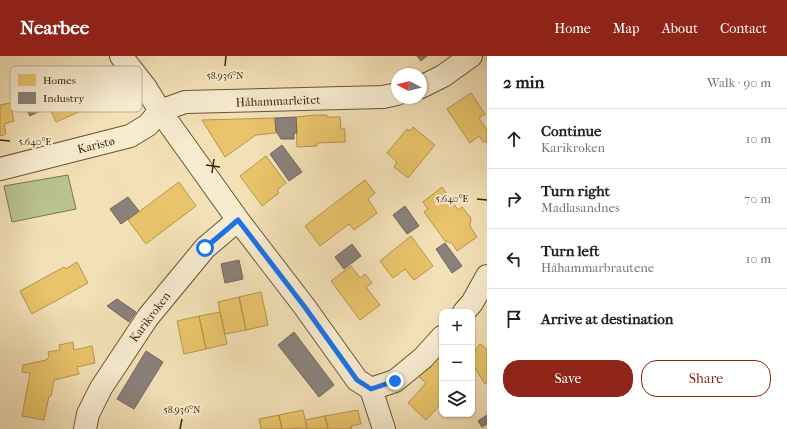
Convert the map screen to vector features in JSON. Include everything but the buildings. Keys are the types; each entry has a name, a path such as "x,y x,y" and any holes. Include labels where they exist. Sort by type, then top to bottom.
{"street":[{"path":"121,56 129,66"},
{"path":"427,84 443,76 471,56"},
{"path":"142,83 160,111 238,220 304,306 357,380 371,389 384,429"},
{"name":"Håhammarleitet","path":"160,111 185,102 384,98 391,96"},
{"name":"Karistø","path":"0,169 130,136 148,125 160,111"},
{"name":"Karikroken","path":"85,429 88,414 100,388 148,317 205,248 238,220"},
{"path":"474,306 487,276"},
{"path":"371,389 395,381 423,358 439,340"}],"green space":[{"path":"68,175 76,209 12,222 4,186"}],"route":[{"path":"205,248 238,220 304,306 357,380 371,389 395,381"}]}
